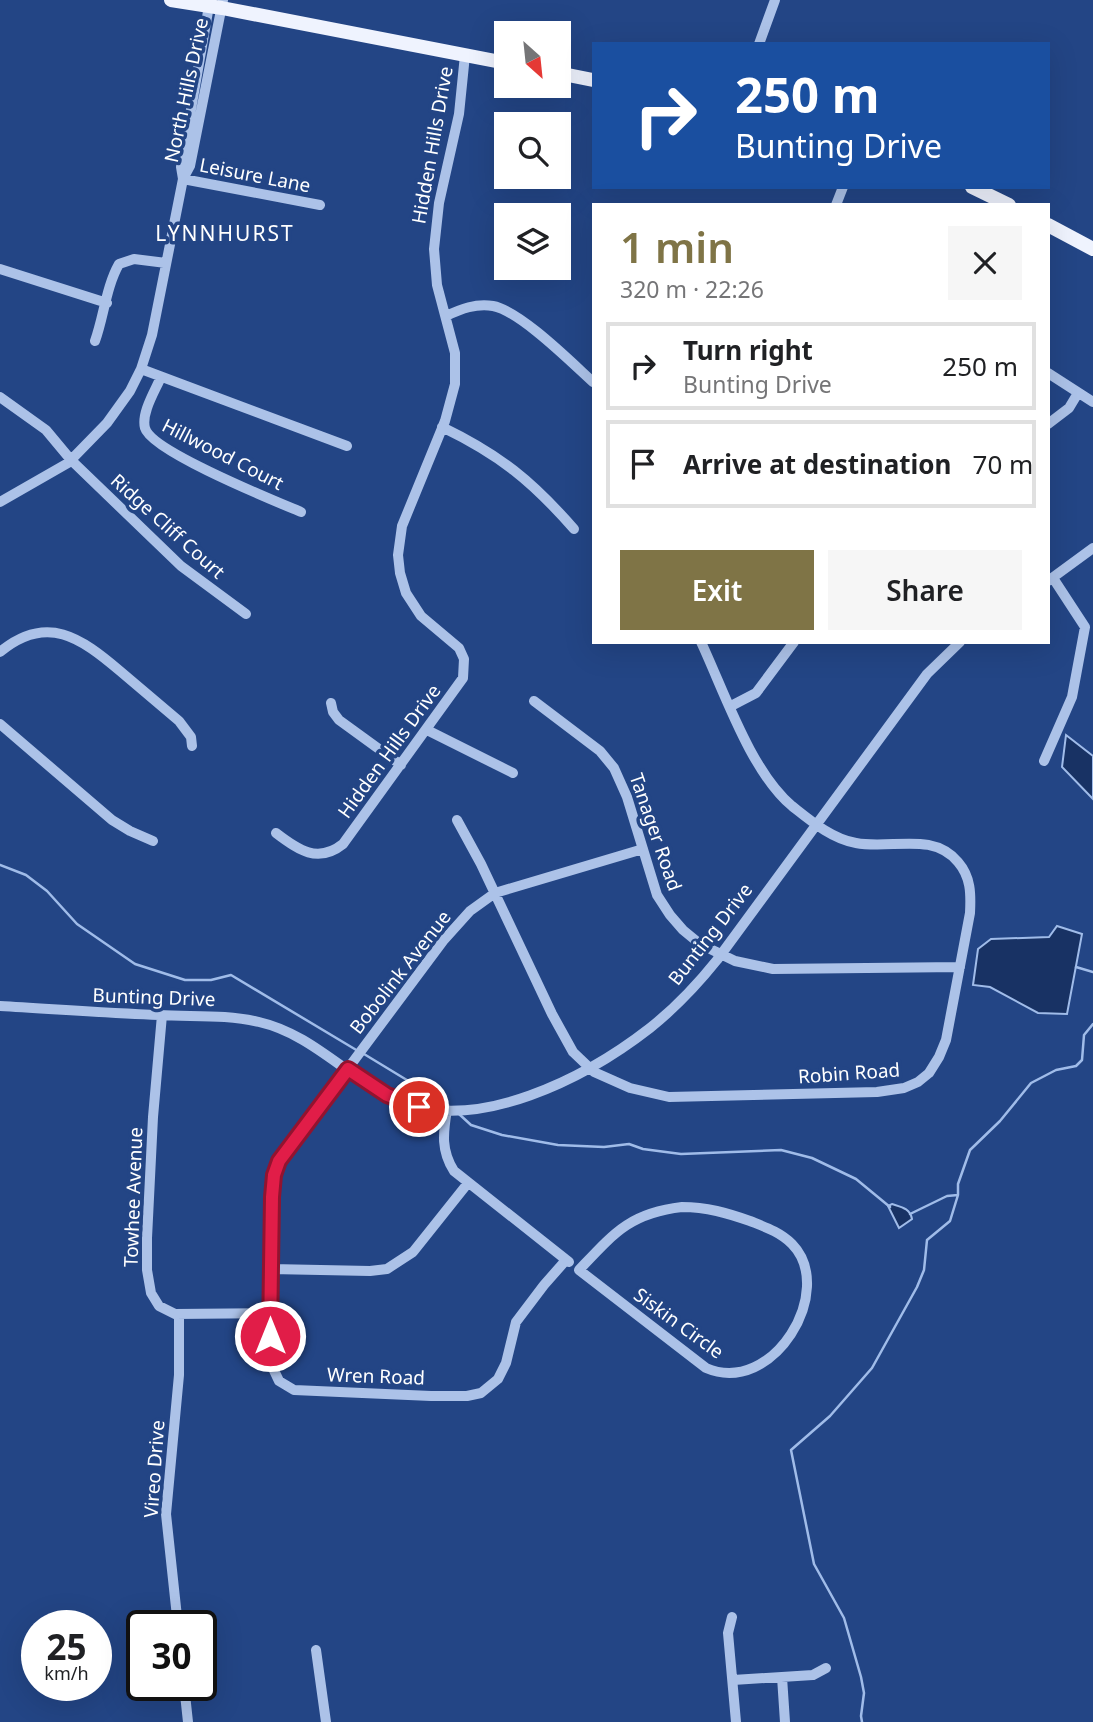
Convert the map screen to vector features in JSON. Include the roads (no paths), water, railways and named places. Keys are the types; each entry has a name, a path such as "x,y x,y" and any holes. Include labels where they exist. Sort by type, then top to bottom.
{"main road":[{"path":"173,0 216,3 494,61"},
{"path":"571,76 592,80"},
{"path":"976,189 1005,203"},
{"path":"1050,226 1093,249"}],"street":[{"path":"760,42 775,0"},
{"name":"North Hills Drive","path":"0,502 60,469 71,460 119,408 141,369 157,313 183,179 181,167 216,3"},
{"name":"Hidden Hills Drive","path":"276,833 306,853 322,855 334,850 347,839 463,678 464,659 455,643 429,624 414,607 402,583 398,555 402,526 442,427 456,374 455,353 435,270 434,236 459,114 465,55"},
{"name":"Leisure Lane","path":"183,179 320,205"},
{"path":"95,341 114,272 119,264 134,259 166,263"},
{"path":"0,269 107,303"},
{"path":"446,316 479,306 493,306 511,313 592,381"},
{"path":"141,369 347,446"},
{"path":"1050,374 1093,402"},
{"name":"Hillwood Court","path":"161,377 145,415 144,426 149,436 184,458 301,512"},
{"path":"1050,422 1069,408 1078,393"},
{"name":"Ridge Cliff Court","path":"0,397 46,430 71,460 181,566 246,614"},
{"path":"442,427 488,450 510,466 558,510 574,529"},
{"path":"1044,761 1072,697 1085,627 1051,580 1093,548"},
{"path":"0,652 13,641 37,633 56,633 83,641 179,721 191,737 192,746"},
{"name":"Robin Road","path":"457,820 567,1043 588,1068 630,1088 669,1097 877,1092 904,1088 924,1078 939,1057 946,1040 967,932 971,894 965,872 956,859 940,848 925,844 856,843 838,838 792,805 767,777 703,644"},
{"path":"731,706 756,693 793,644"},
{"name":"Bunting Drive","path":"0,1006 214,1017 259,1022 292,1035 397,1100 419,1107 474,1110 499,1105 543,1089 588,1068 633,1040 670,1011 721,954 922,680 958,644"},
{"name":"Tanager Road","path":"534,701 600,751 614,768 624,787 652,884 670,915 691,938 747,965 773,969 960,967"},
{"path":"331,703 339,720 401,765"},
{"path":"0,724 112,820 153,841"},
{"path":"427,730 513,774"},
{"name":"Bobolink Avenue","path":"348,1069 461,919 495,893 643,849"},
{"name":"Towhee Avenue","path":"162,1015 152,1141 147,1270 150,1293 155,1301 164,1310 179,1314"},
{"name":"Wren Road","path":"348,1069 276,1168 271,1212 270,1312 273,1370 279,1381 289,1389 431,1396 474,1395 488,1389 498,1379 506,1363 516,1321 566,1260"},
{"name":"Siskin Circle","path":"447,1110 443,1133 444,1149 454,1171 566,1260 701,1365 713,1371 727,1374 741,1372 758,1366 779,1350 797,1323 808,1278 798,1251 776,1232 728,1213 695,1207 659,1210 634,1220 600,1248 579,1270"},
{"path":"271,1269 387,1269 413,1252 468,1183"},
{"path":"179,1314 270,1312"},
{"name":"Vireo Drive","path":"176,1610 166,1501 178,1375 179,1314"},
{"path":"732,1617 728,1633 736,1722"},
{"path":"316,1650 326,1722"},
{"path":"733,1680 813,1675 826,1668"},
{"path":"782,1677 785,1722"},
{"path":"186,1701 188,1722"}],"water":[{"path":"1066,735 1093,756 1093,799 1062,767"},
{"path":"1057,926 1082,934 1067,1014 1038,1013 990,987 973,985 978,949 991,939 1049,937"},
{"path":"892,1204 902,1207 911,1215 912,1219 899,1228 888,1206"}],"waterway":[{"path":"0,865 26,875 47,891 77,924 135,964 185,980 211,980 231,975 358,1051"},
{"path":"1076,967 1093,972"},
{"path":"862,1722 864,1693 861,1677 844,1618 814,1564 791,1450 830,1416 872,1368 917,1287 924,1270 927,1240 950,1221 958,1195 958,1184 970,1150 1000,1121 1031,1083 1056,1070 1076,1066 1082,1060 1084,1035 1093,1024"},
{"path":"364,1054 448,1105"},
{"path":"459,1114 471,1125 502,1135 558,1145 604,1147 629,1144 643,1149 681,1154 781,1150 812,1158 856,1179 890,1207"},
{"path":"910,1214 947,1196 958,1195"}],"district":[{"name":"LYNNHURST","path":"225,234"}]}
